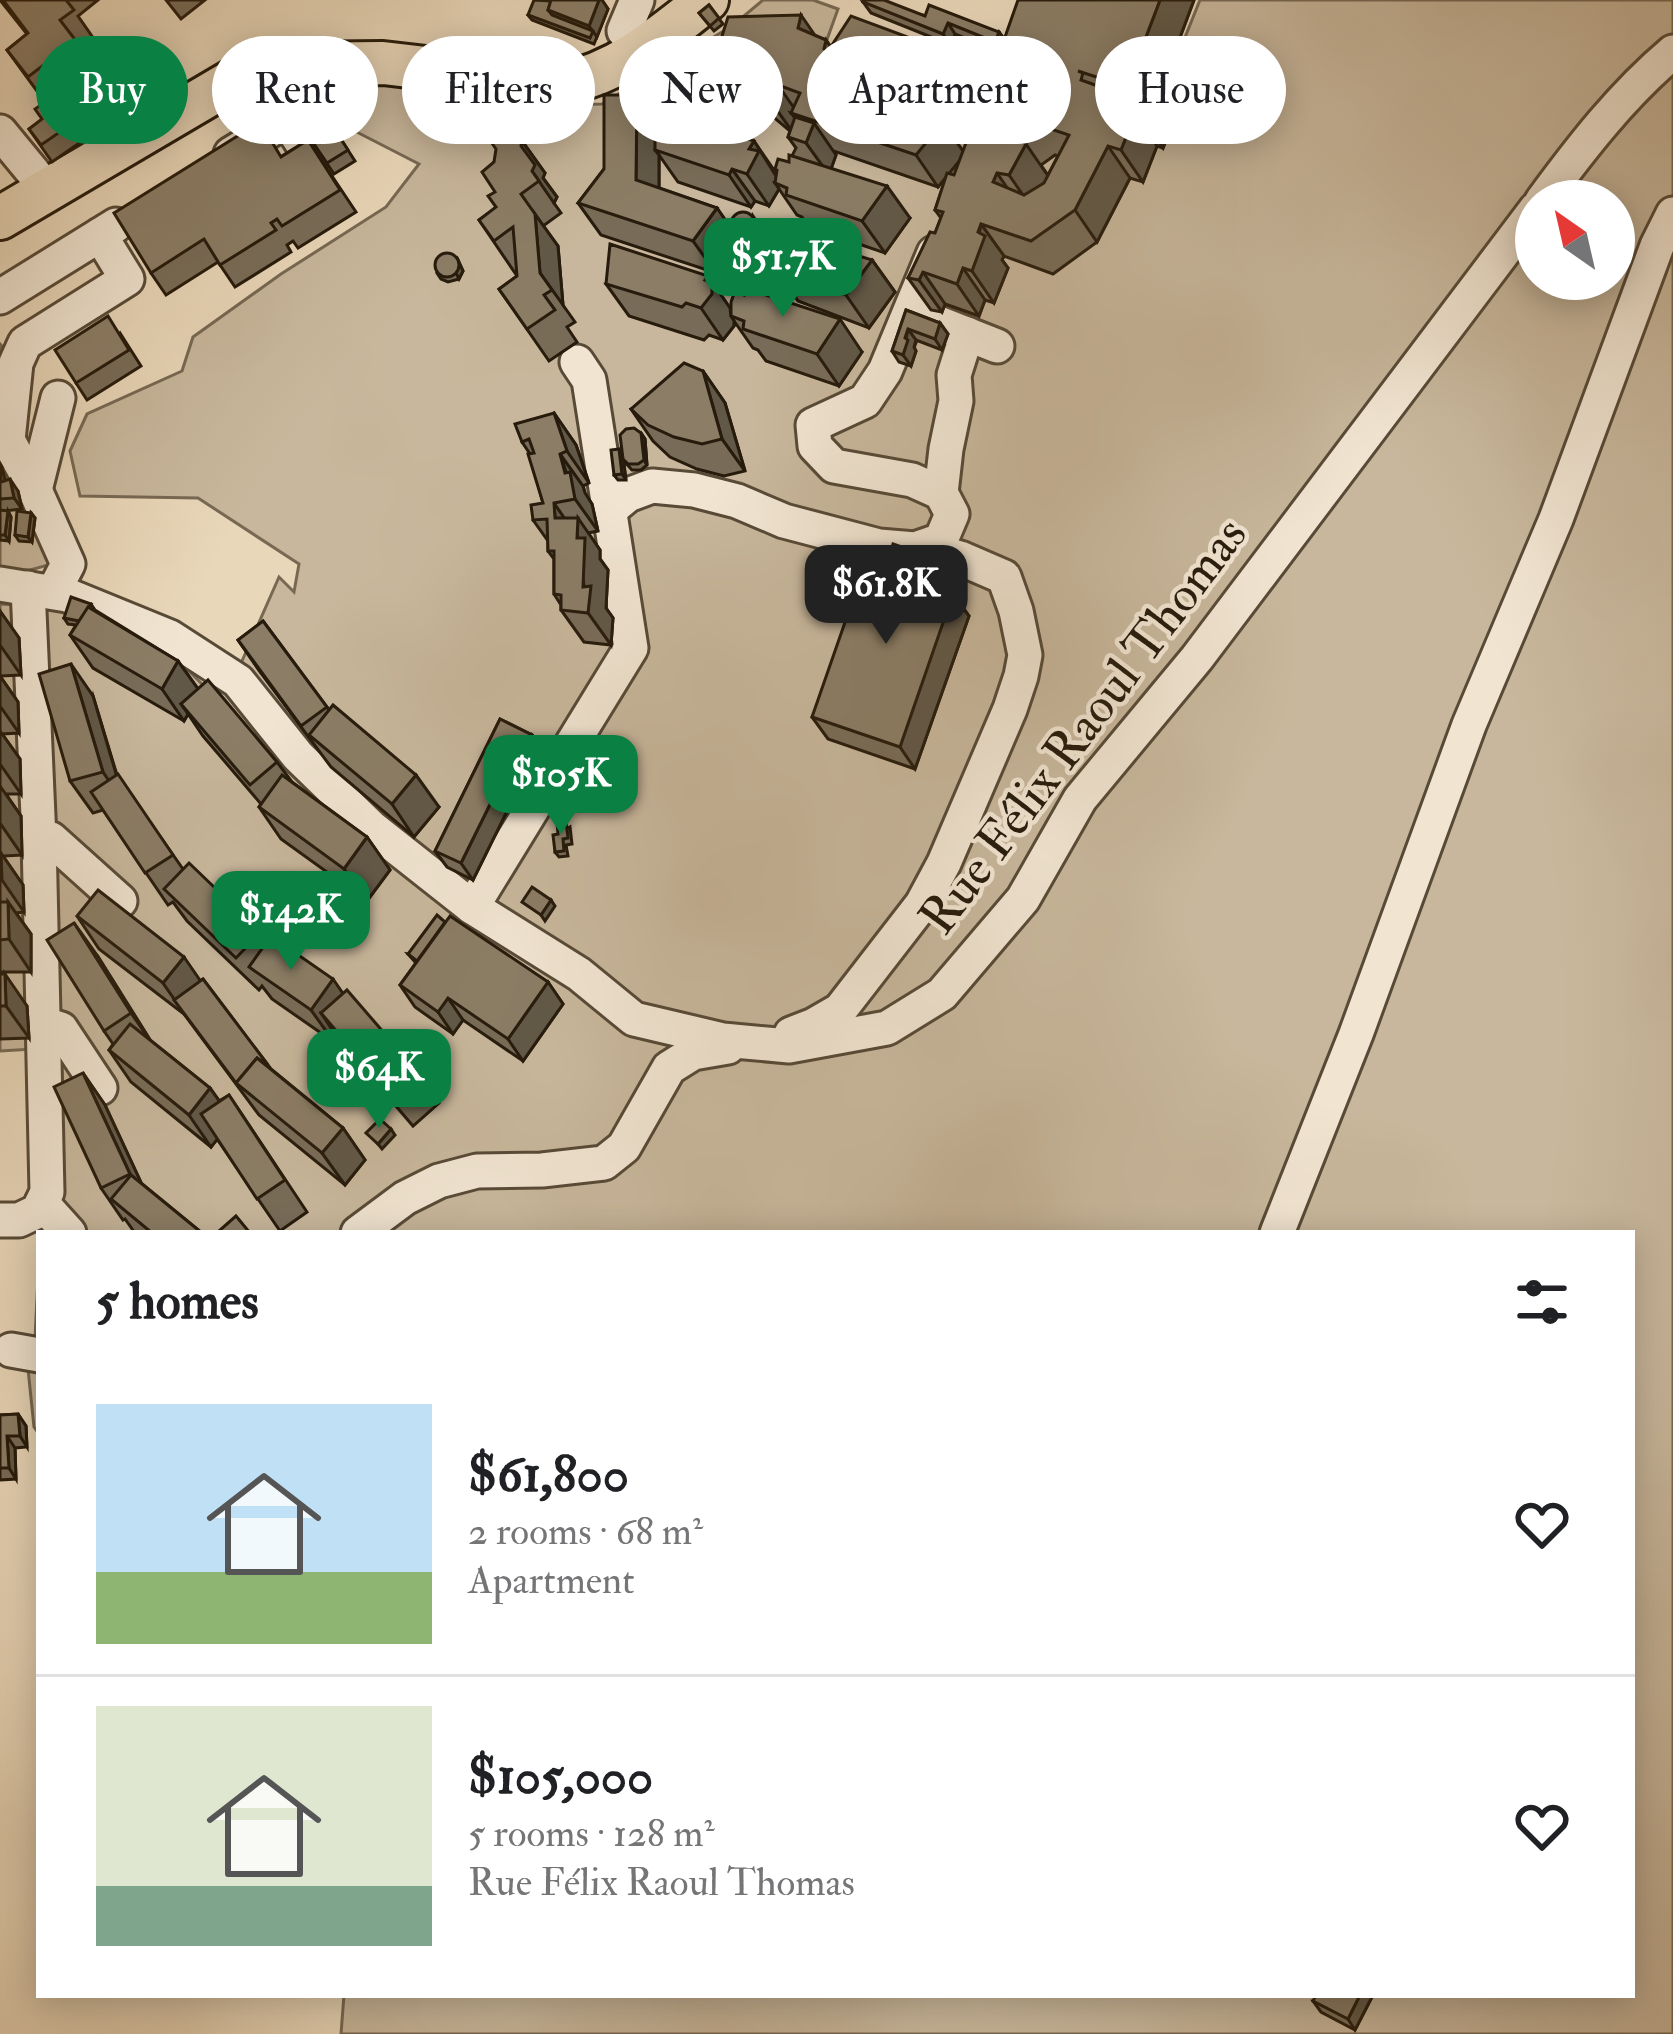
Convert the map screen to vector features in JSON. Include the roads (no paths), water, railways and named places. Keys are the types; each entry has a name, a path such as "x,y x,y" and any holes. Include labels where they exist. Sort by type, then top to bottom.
{"main road":[{"path":"0,218 242,76 280,64 383,63 563,84 614,68 704,0"}],"street":[{"path":"1557,180 1644,77 1673,52"},
{"path":"212,166 287,120 311,158"},
{"path":"0,132 47,189"},
{"path":"25,343 0,300 137,212"},
{"path":"1277,1230 1356,1034 1469,725 1556,519 1673,214"},
{"path":"941,493 912,480 834,466 815,446 813,425 865,401 885,371 936,250 955,221"},
{"path":"0,1220 19,1220 38,1211 47,1192 39,839 27,588 68,564 8,440 16,363 25,343 127,279 100,235"},
{"name":"Rue Félix Raoul Thomas","path":"27,588 170,638 238,681 298,756 372,828 472,908 579,974 634,1019 723,1040 789,1046 887,1028 942,994 1023,899 1080,799 1197,658 1515,236"},
{"path":"610,509 628,495 652,486 737,501 828,535 879,546 915,549 940,540 952,514 941,493 956,401 954,375 982,340 910,312"},
{"path":"472,908 632,648 589,380 577,362"},
{"path":"35,490 58,398"},
{"path":"362,1230 405,1198 439,1181 477,1171 604,1163 624,1147 669,1068 693,1053 792,1034 840,1010 922,904 944,863 1021,676 1025,655 1004,577 922,547"},
{"path":"39,839 52,839 120,902"},
{"path":"41,1023 61,1029 100,1088"},
{"path":"42,1203 66,1230"}]}
